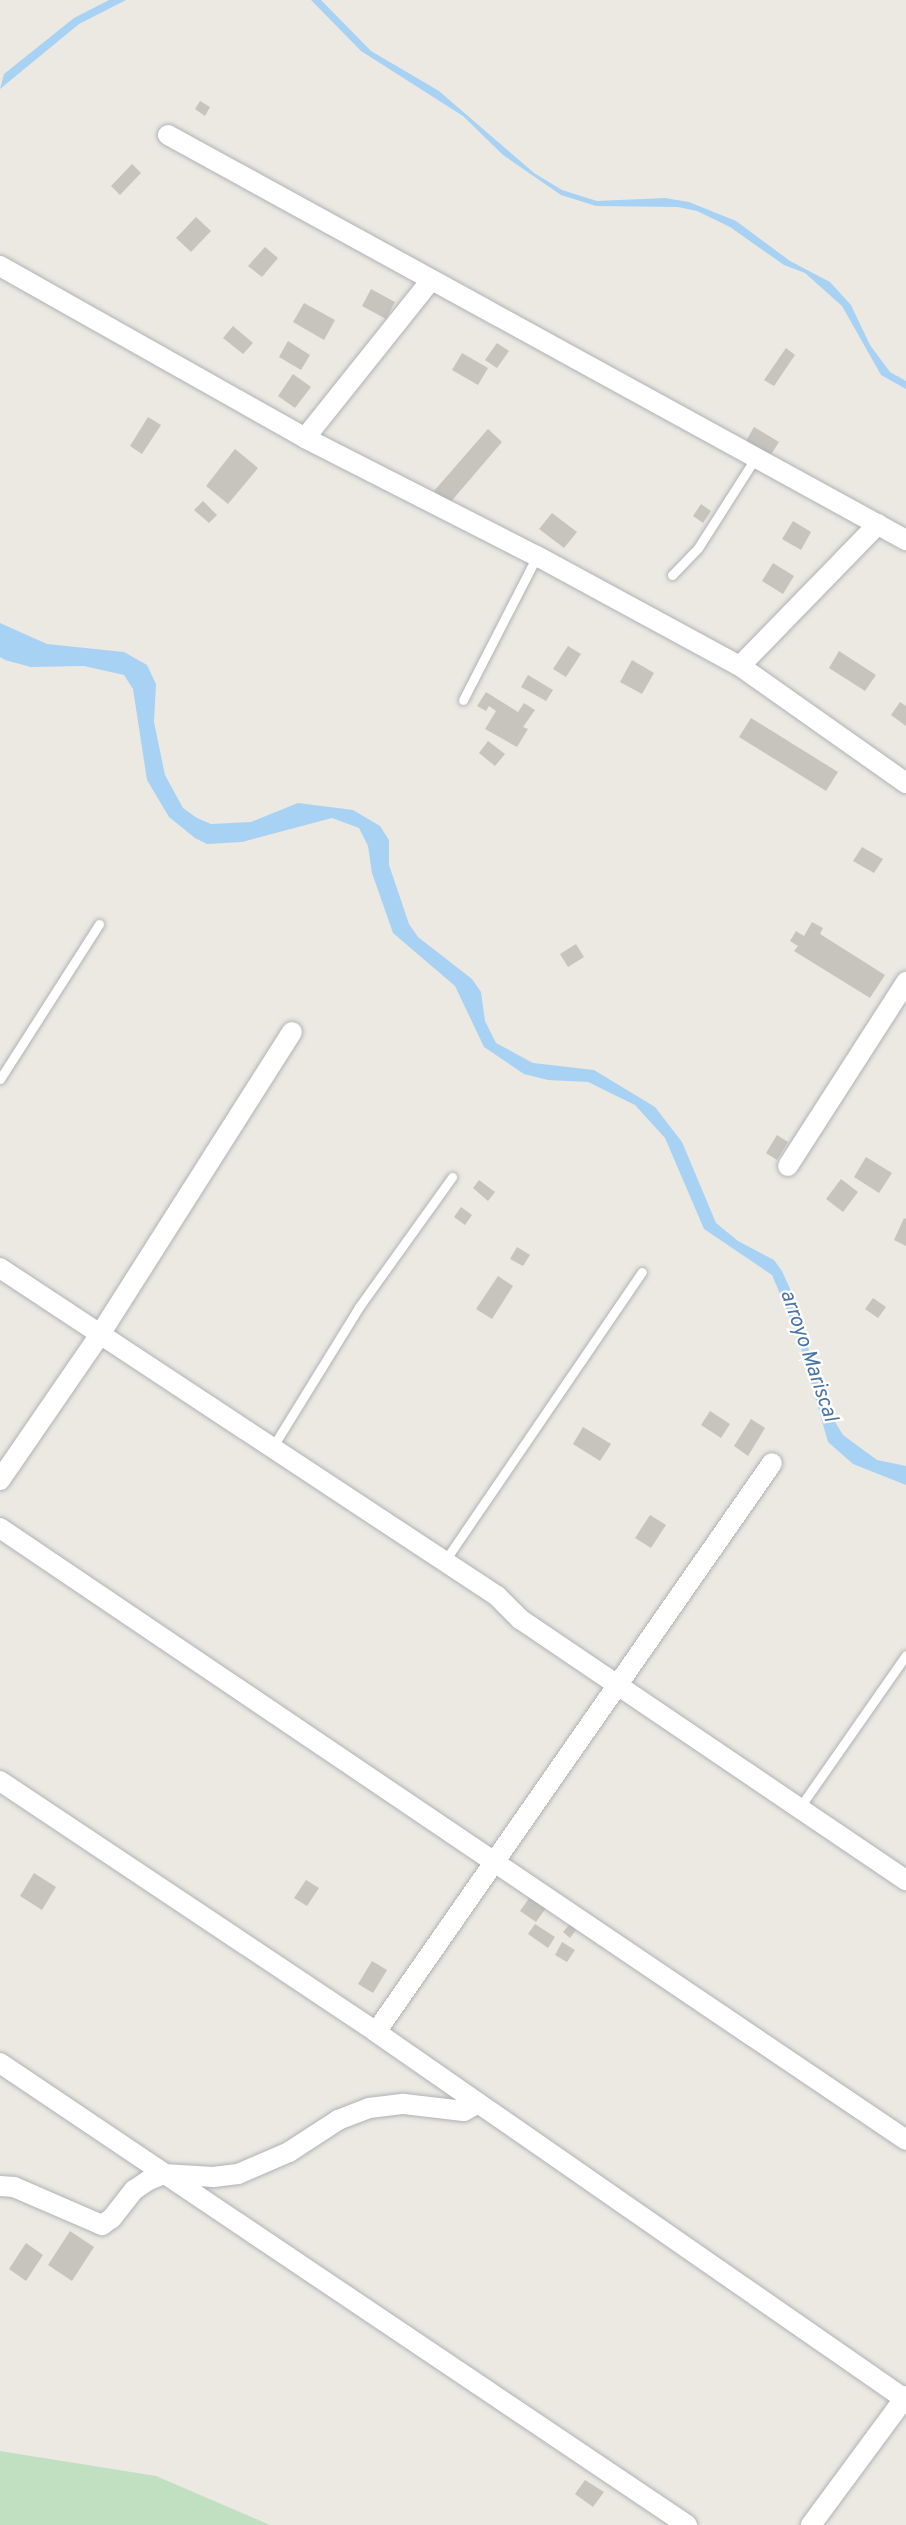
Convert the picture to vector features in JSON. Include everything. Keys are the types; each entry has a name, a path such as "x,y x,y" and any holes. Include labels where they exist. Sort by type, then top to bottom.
{"street":[{"path":"168,135 906,540"},
{"path":"0,266 305,438 537,556 740,666 906,783"},
{"path":"305,438 431,280"},
{"path":"740,666 878,524"},
{"path":"788,1166 906,982"},
{"path":"0,1480 99,1336 292,1032"},
{"path":"0,1268 443,1564 497,1596 520,1619 906,1880"},
{"path":"376,2032 772,1463"},
{"path":"0,1528 906,2140"},
{"path":"0,1781 376,2032 905,2398 812,2525"},
{"path":"0,2063 687,2525"},
{"path":"0,2186 14,2187 102,2224 112,2218 141,2184 164,2174 213,2177 238,2174 289,2152 338,2120 369,2108 404,2104 464,2111 478,2103"}],"lane":[{"path":"672,575 698,548 756,457"},
{"path":"463,700 537,556"},
{"path":"0,1078 99,924"},
{"path":"271,1450 359,1307 452,1177"},
{"path":"443,1564 642,1272"},
{"path":"800,1807 906,1655"}],"green space":[{"path":"0,2451 156,2476 270,2525 0,2525"}],"water":[{"path":"109,0 126,0 79,24 0,89 4,74 74,18"},
{"path":"311,0 321,0 371,51 439,91 534,173 562,190 597,201 665,198 689,202 736,221 790,261 830,282 851,305 870,345 890,372 906,381 906,389 881,375 842,306 805,273 784,265 730,227 697,211 678,207 596,206 561,195 503,155 463,116 361,51"},
{"name":"arroyo Mariscal","path":"0,623 47,644 124,652 147,665 156,684 154,722 165,775 183,808 197,818 211,824 251,822 298,803 353,810 380,826 389,840 389,865 409,924 418,937 472,979 481,992 485,1021 496,1043 533,1063 594,1070 655,1107 682,1142 716,1223 738,1241 774,1260 782,1271 795,1300 824,1404 843,1435 877,1460 906,1466 906,1485 853,1464 828,1442 797,1334 772,1275 704,1229 665,1138 635,1105 588,1082 548,1080 524,1074 484,1047 455,986 393,933 372,873 368,846 359,828 332,818 242,842 207,844 195,838 169,817 147,780 133,689 124,675 84,666 31,667 5,660 0,657"}],"building":[{"path":"200,101 210,107 205,116 195,109"},
{"path":"132,164 141,173 120,195 111,186"},
{"path":"196,217 211,231 191,252 176,238"},
{"path":"265,247 278,258 262,277 248,266"},
{"path":"371,289 395,302 386,319 362,306"},
{"path":"304,303 335,320 324,340 293,322"},
{"path":"233,326 253,343 243,354 223,338"},
{"path":"288,341 310,355 301,370 279,357"},
{"path":"497,343 509,351 497,368 485,360"},
{"path":"786,348 795,355 774,386 764,380"},
{"path":"462,353 488,368 478,385 452,370"},
{"path":"293,374 311,387 295,408 278,396"},
{"path":"148,417 161,425 142,454 130,446"},
{"path":"754,427 779,442 770,456 746,441"},
{"path":"488,429 502,442 449,504 434,491"},
{"path":"235,449 258,468 228,504 206,486"},
{"path":"203,501 217,515 209,523 194,510"},
{"path":"701,504 711,511 703,523 693,516"},
{"path":"552,513 577,532 564,548 539,529"},
{"path":"793,521 811,532 801,550 782,539"},
{"path":"773,563 794,576 783,594 762,581"},
{"path":"568,646 581,654 566,677 553,669"},
{"path":"839,651 876,675 865,691 829,668"},
{"path":"632,660 654,673 642,694 620,682"},
{"path":"528,675 553,690 546,701 521,687"},
{"path":"486,692 518,712 524,703 535,710 523,727 528,729 517,747 485,729 496,711 489,706 486,711 477,706"},
{"path":"900,702 906,706 906,726 891,715"},
{"path":"751,718 838,772 826,791 739,737"},
{"path":"488,741 505,754 495,766 479,753"},
{"path":"862,847 883,859 874,873 853,861"},
{"path":"812,922 823,928 820,934 885,975 870,998 794,951 798,946 790,941 796,931 804,936"},
{"path":"576,944 584,957 568,967 560,954"},
{"path":"777,1135 788,1142 777,1160 766,1153"},
{"path":"866,1157 892,1173 879,1193 854,1177"},
{"path":"841,1179 858,1192 843,1212 826,1199"},
{"path":"479,1180 495,1192 488,1201 473,1188"},
{"path":"461,1207 472,1215 465,1225 454,1217"},
{"path":"904,1218 906,1219 906,1246 894,1240"},
{"path":"517,1247 530,1255 523,1266 510,1259"},
{"path":"498,1276 513,1286 492,1319 476,1309"},
{"path":"873,1298 886,1307 878,1318 865,1309"},
{"path":"710,1411 730,1424 721,1438 701,1425"},
{"path":"751,1419 765,1428 748,1456 734,1446"},
{"path":"583,1427 611,1444 600,1461 573,1444"},
{"path":"650,1515 666,1525 651,1548 635,1538"},
{"path":"34,1873 56,1887 42,1910 20,1896"},
{"path":"306,1880 319,1888 307,1906 294,1898"},
{"path":"530,1897 546,1908 536,1922 520,1911"},
{"path":"535,1924 555,1937 548,1948 528,1934"},
{"path":"570,1924 576,1930 570,1938 563,1932"},
{"path":"562,1942 575,1950 567,1962 555,1955"},
{"path":"372,1961 387,1970 373,1993 358,1984"},
{"path":"70,2231 94,2247 72,2281 48,2265"},
{"path":"26,2243 43,2255 26,2281 9,2269"},
{"path":"585,2480 604,2492 593,2507 575,2494"}]}
